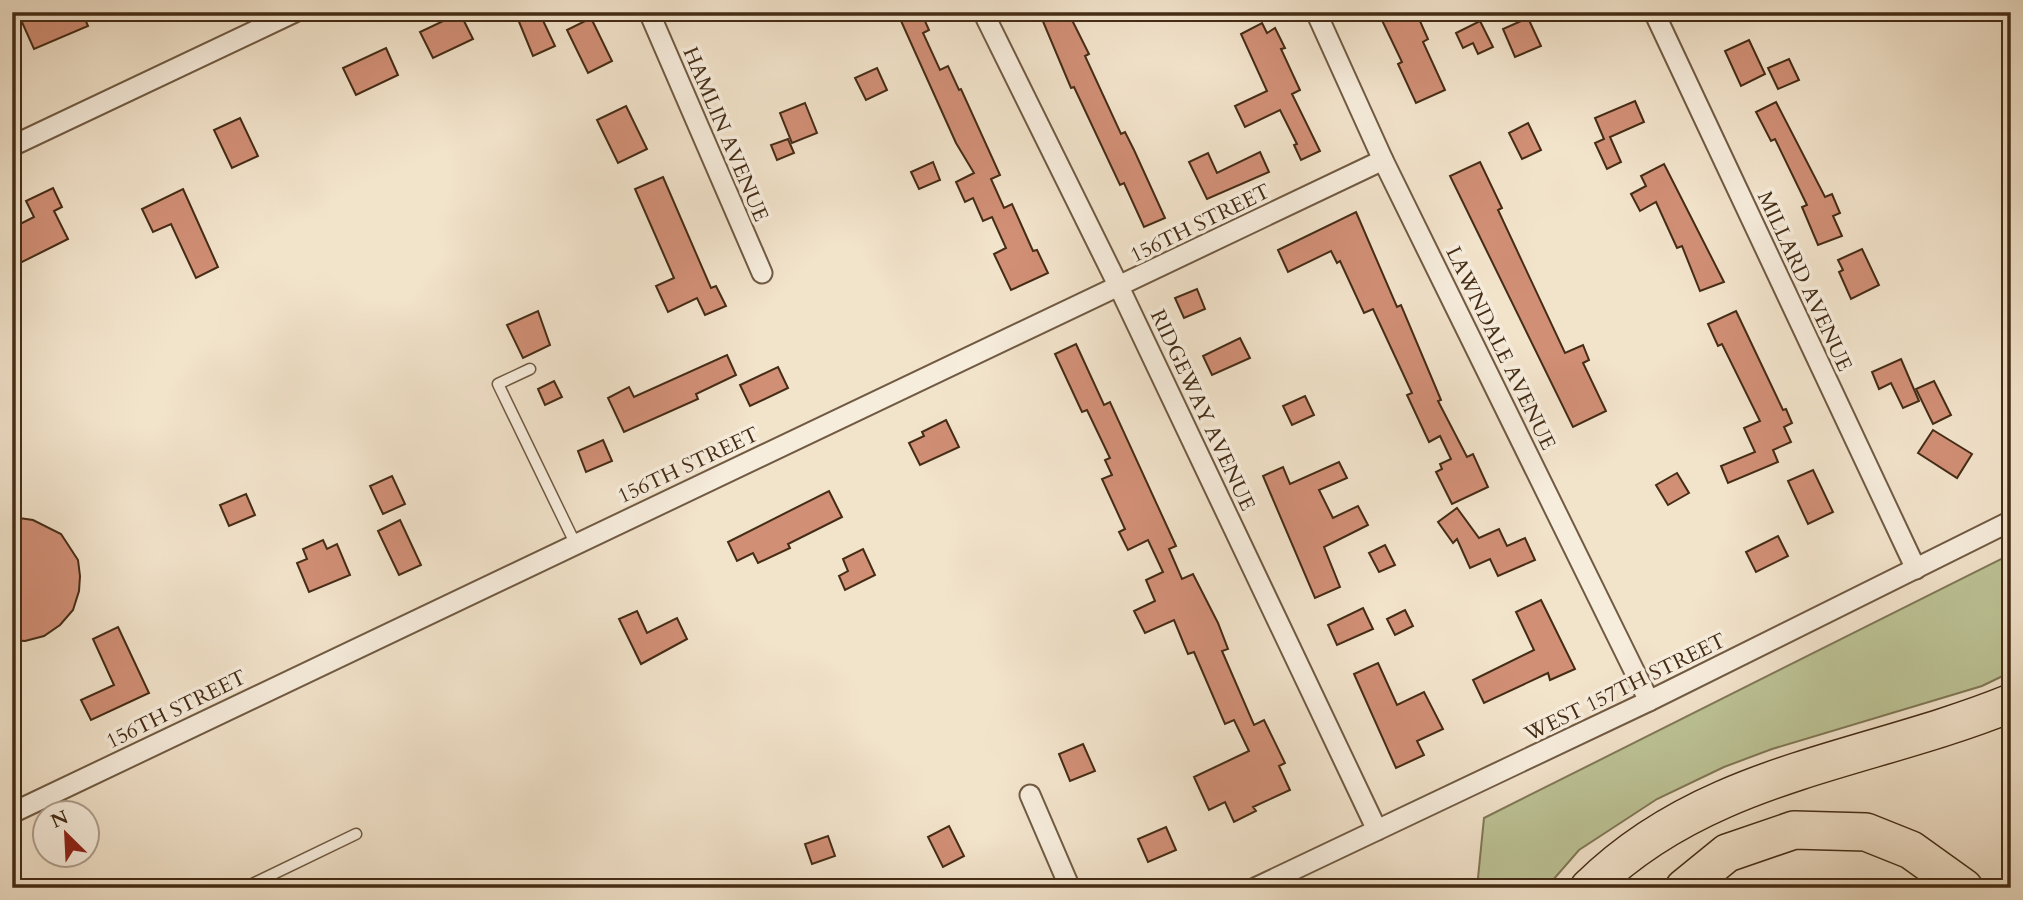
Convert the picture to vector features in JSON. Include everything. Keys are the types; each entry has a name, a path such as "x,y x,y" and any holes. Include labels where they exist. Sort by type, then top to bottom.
{"highway":[{"path":"1589,888 1633,849 1703,806 1758,783 1948,726 2011,703"},
{"path":"1684,888 1727,853 1794,830 1866,832 1911,850 1964,888"}],"street":[{"path":"12,146 295,12"},
{"name":"HAMLIN AVENUE","path":"649,12 762,273"},
{"name":"RIDGEWAY AVENUE","path":"983,12 1119,287 1377,830"},
{"name":"LAWNDALE AVENUE","path":"1317,12 1383,160 1649,701"},
{"name":"MILLARD AVENUE","path":"1654,12 1916,569"},
{"name":"156TH STREET","path":"12,813 1383,160"},
{"name":"WEST 157TH STREET","path":"1255,888 1649,701 2011,521"},
{"path":"1030,795 1070,888"}],"lane":[{"path":"530,369 498,384 575,543"},
{"path":"244,888 356,834"}],"green space":[{"path":"2011,554 2011,672 1982,686 1772,749 1724,767 1657,799 1579,850 1546,888 1477,888 1484,818"}],"building":[{"path":"39,12 82,12 88,26 34,49 21,20"},
{"path":"515,12 539,12 555,46 533,56"},
{"path":"897,12 921,12 929,30 923,33 940,70 948,66 1000,175 991,179 1004,208 1012,204 1033,251 1037,250 1048,273 1011,290 994,254 1006,248 992,217 983,221 973,198 965,202 956,182 974,173 956,143"},
{"path":"1039,12 1068,12 1089,54 1085,56 1121,134 1125,132 1165,218 1144,227 1124,183 1120,185 1074,87 1071,88"},
{"path":"1378,12 1416,12 1428,39 1423,42 1445,90 1416,103 1398,64 1402,62"},
{"path":"460,13 473,39 433,58 420,32"},
{"path":"591,18 612,61 588,73 567,30"},
{"path":"1528,18 1541,46 1515,57 1503,29"},
{"path":"1480,21 1493,47 1478,54 1473,43 1463,48 1456,33"},
{"path":"1262,23 1267,33 1275,28 1285,48 1281,49 1300,90 1292,94 1320,151 1301,160 1294,145 1297,144 1280,110 1245,127 1235,106 1267,91 1241,34"},
{"path":"1749,40 1765,74 1741,86 1725,51"},
{"path":"386,48 398,75 356,95 343,68"},
{"path":"1789,59 1799,80 1778,89 1768,68"},
{"path":"877,68 887,90 866,100 855,78"},
{"path":"1635,101 1644,122 1610,137 1621,162 1607,169 1595,143 1604,139 1595,118"},
{"path":"1776,102 1825,197 1832,194 1840,213 1833,216 1842,236 1818,245 1802,207 1807,205 1775,139 1771,141 1756,112"},
{"path":"805,103 817,133 792,143 780,113"},
{"path":"626,106 647,149 618,163 597,120"},
{"path":"240,118 258,156 232,168 214,130"},
{"path":"1528,123 1541,150 1522,159 1509,133"},
{"path":"788,139 794,153 777,160 771,145"},
{"path":"1260,152 1269,172 1207,199 1189,162 1208,153 1217,173"},
{"path":"933,162 940,180 919,189 911,172"},
{"path":"1480,162 1502,208 1498,210 1565,353 1583,345 1589,360 1583,363 1606,411 1573,427 1450,176"},
{"path":"1664,164 1724,282 1700,291 1682,246 1677,248 1656,202 1640,211 1631,194 1646,186 1641,176"},
{"path":"663,177 711,288 716,286 726,306 705,315 697,298 668,312 656,286 674,278 635,189"},
{"path":"53,188 62,207 54,211 68,239 12,267 12,228 34,217 26,201"},
{"path":"183,189 218,267 196,278 171,224 153,232 142,209"},
{"path":"1356,212 1397,307 1401,305 1441,400 1438,401 1467,457 1473,454 1488,487 1452,504 1436,472 1442,469 1440,464 1451,459 1440,436 1429,442 1407,395 1412,393 1373,309 1364,313 1340,261 1337,263 1331,251 1288,272 1278,250"},
{"path":"1862,249 1879,285 1851,299 1839,272 1843,270 1838,260"},
{"path":"1197,289 1205,309 1184,318 1175,298"},
{"path":"538,311 550,345 523,358 507,325"},
{"path":"1736,311 1783,410 1786,409 1792,423 1784,427 1791,442 1773,450 1778,462 1728,483 1721,466 1755,452 1744,428 1760,421 1722,344 1718,346 1708,324"},
{"path":"1240,338 1250,358 1212,375 1203,356"},
{"path":"1076,344 1104,405 1110,402 1176,546 1169,549 1182,579 1193,574 1218,623 1228,649 1222,651 1254,725 1264,720 1285,763 1279,766 1290,790 1253,807 1256,811 1234,822 1225,802 1209,810 1194,777 1249,751 1234,720 1225,724 1194,652 1188,654 1174,620 1145,633 1134,611 1155,601 1146,580 1163,572 1148,540 1128,550 1119,532 1125,529 1102,479 1112,475 1105,460 1110,458 1087,410 1082,412 1055,354"},
{"path":"727,355 736,375 696,394 698,399 624,432 608,398 629,387 634,397"},
{"path":"1901,359 1919,401 1903,408 1891,383 1879,389 1872,372"},
{"path":"778,367 788,388 750,406 740,385"},
{"path":"554,381 562,397 545,405 538,389"},
{"path":"1934,381 1951,415 1933,424 1916,389"},
{"path":"1305,396 1314,415 1292,425 1283,406"},
{"path":"946,420 959,447 920,465 909,443 924,436 922,432"},
{"path":"1933,430 1972,454 1957,478 1918,453"},
{"path":"603,440 612,461 586,472 578,451"},
{"path":"1339,462 1347,478 1319,490 1333,518 1358,506 1368,525 1324,547 1340,587 1315,598 1263,476 1283,467 1290,484"},
{"path":"1813,470 1833,512 1808,524 1788,481"},
{"path":"1677,473 1689,493 1668,505 1656,485"},
{"path":"392,476 405,504 383,514 370,486"},
{"path":"829,491 842,517 788,544 790,548 758,563 753,553 737,561 728,542"},
{"path":"246,494 255,515 229,526 220,505"},
{"path":"1457,508 1479,538 1499,529 1507,546 1525,538 1535,560 1498,576 1490,559 1470,568 1457,539 1453,543 1438,522"},
{"path":"12,517 33,520 61,534 78,560 80,576 73,610 60,625 44,636 25,641 12,640"},
{"path":"400,520 421,565 399,575 378,531"},
{"path":"1778,536 1788,556 1756,572 1746,552"},
{"path":"323,540 327,549 337,544 350,575 309,592 297,563 307,559 303,549"},
{"path":"1385,545 1395,565 1379,572 1369,553"},
{"path":"863,549 875,575 845,590 839,576 848,571 843,559"},
{"path":"1541,600 1575,669 1550,680 1548,673 1484,703 1473,680 1534,650 1516,612"},
{"path":"1363,608 1373,629 1337,645 1328,625"},
{"path":"1405,610 1413,626 1395,635 1387,619"},
{"path":"637,611 647,633 677,618 687,639 641,664 619,619"},
{"path":"118,627 149,693 91,720 81,700 114,685 93,639"},
{"path":"1378,663 1397,705 1424,692 1443,729 1417,741 1424,755 1396,768 1354,674"},
{"path":"1083,744 1095,771 1070,781 1059,754"},
{"path":"949,826 964,856 943,867 928,837"},
{"path":"1166,827 1176,850 1148,862 1138,839"},
{"path":"828,836 835,856 812,864 805,844"}]}
